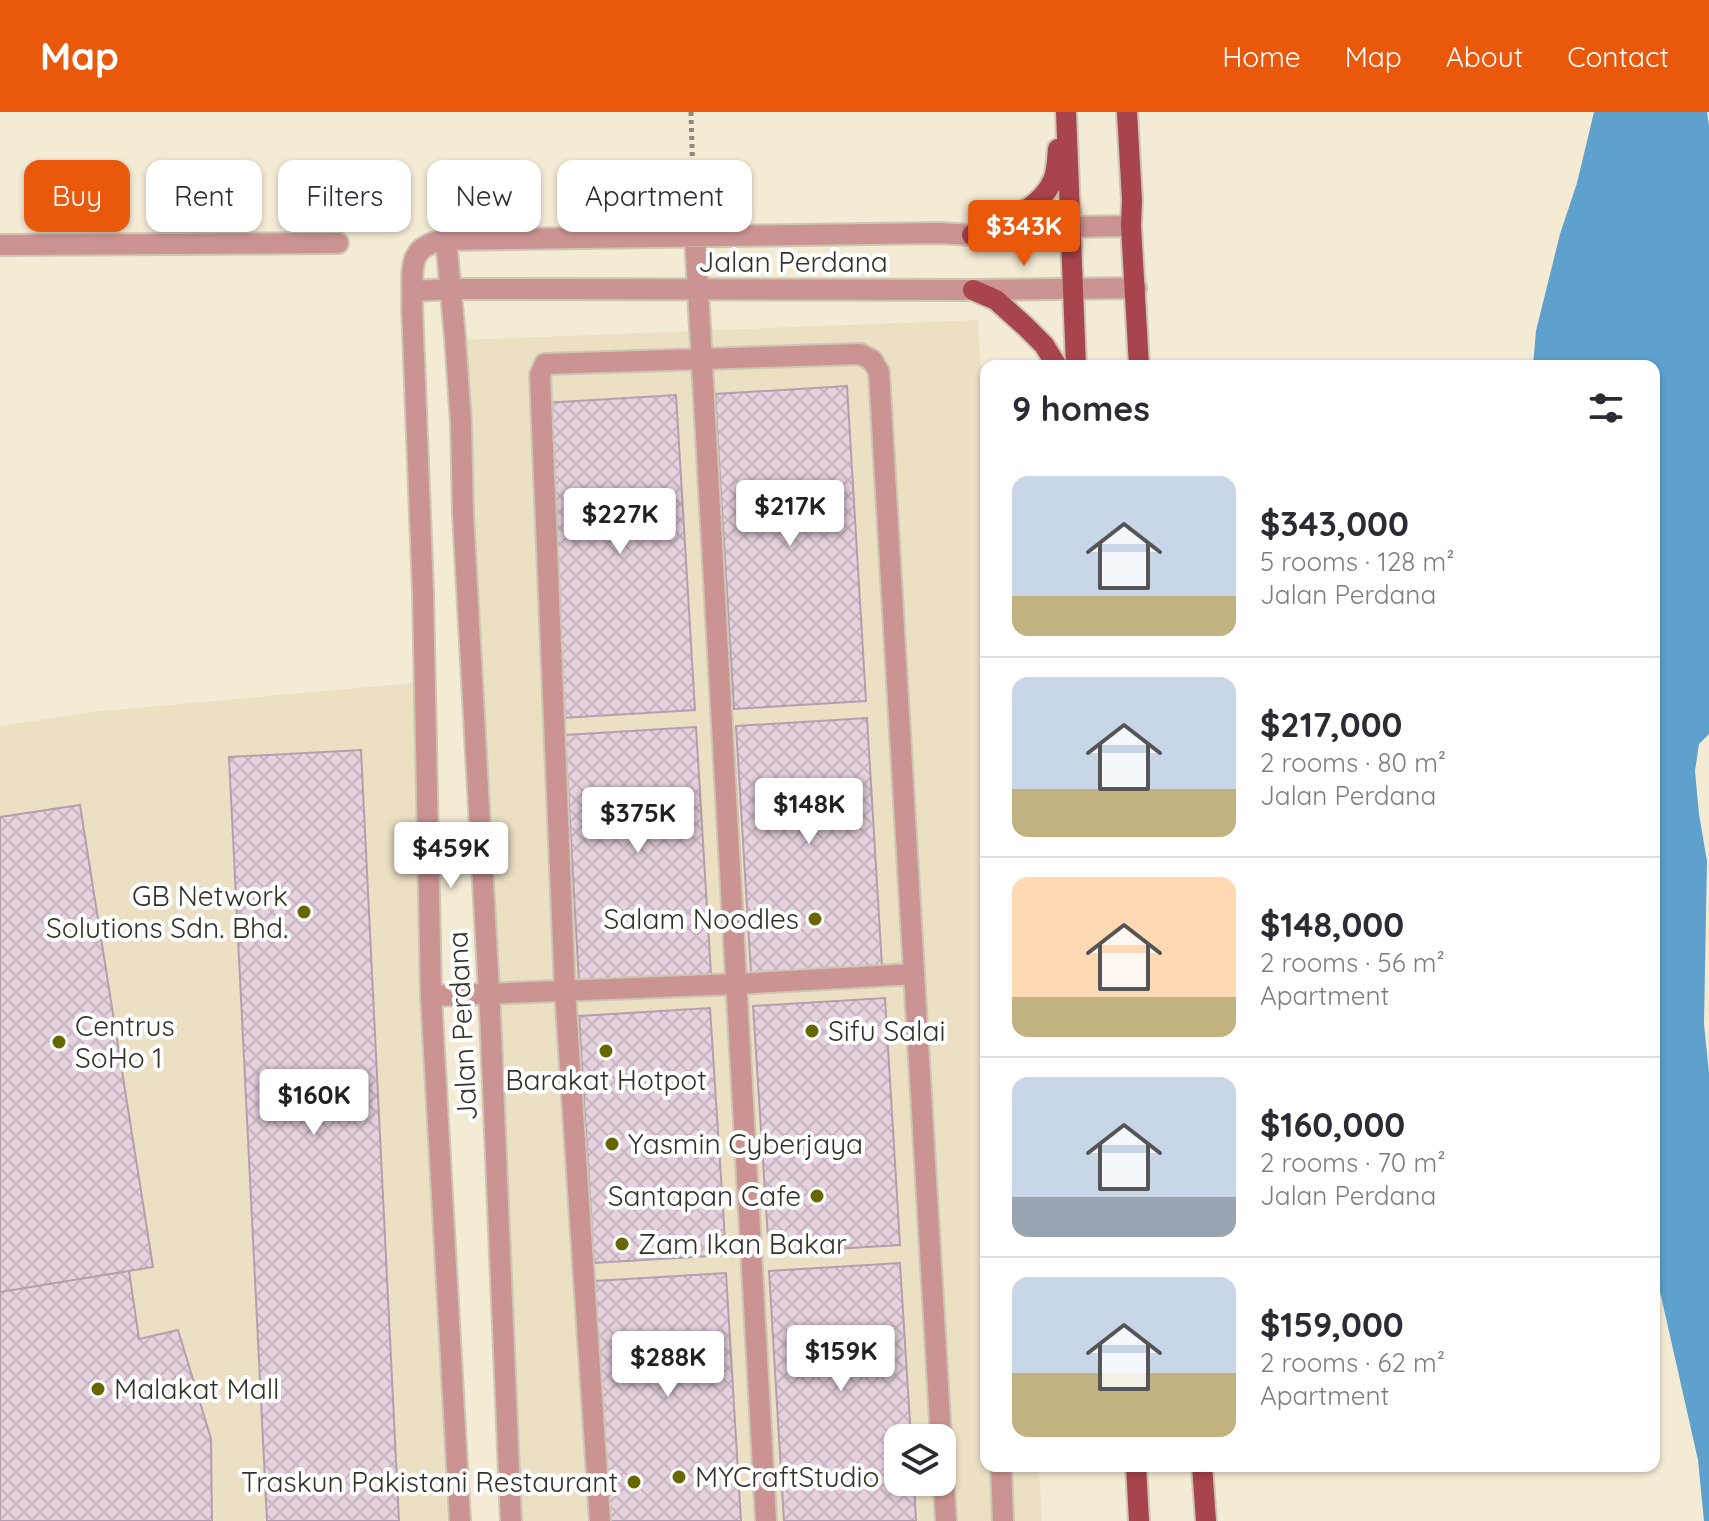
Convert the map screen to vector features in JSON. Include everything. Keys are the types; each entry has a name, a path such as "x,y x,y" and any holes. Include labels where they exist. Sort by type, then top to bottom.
{"main road":[{"path":"1064,112 1076,360"},
{"path":"972,235 1021,214 1047,191 1056,170 1064,112"},
{"path":"1127,112 1139,360"},
{"path":"973,290 996,300 1044,345 1053,360"},
{"path":"1136,1472 1139,1521"},
{"path":"1202,1472 1206,1521"}],"street":[{"name":"Jalan Perdana","path":"460,1521 431,996 424,608 413,366 414,257 432,242 446,240 972,235 1131,226"},
{"path":"695,237 766,1521"},
{"name":"Jalan Perdana","path":"446,240 461,423 511,1521"},
{"path":"0,245 338,243"},
{"name":"Jalan Perdana","path":"413,291 1136,288"},
{"path":"600,1521 565,991 540,375 545,364 860,354 872,360 879,372 940,1424"},
{"path":"431,996 914,974"},
{"path":"1001,1472 1003,1521"},
{"path":"945,1496 946,1521"}],"path":[{"path":"691,112 695,237"}],"shaded area":[{"path":"978,320 980,1472 1039,1472 1042,1521 517,1521 461,340"},
{"path":"413,683 447,1521 0,1521 0,726 92,712"}],"water":[{"path":"1594,112 1707,112 1709,734 1699,744 1695,771 1707,861 1704,1024 1709,1073 1709,1521 1704,1521 1698,1460 1660,1292 1660,360 1534,360 1536,331 1560,234 1577,183"}],"building":[{"path":"847,386 866,701 734,709 715,394"},
{"path":"676,395 695,710 563,718 544,403"},
{"path":"867,718 882,966 751,973 736,726"},
{"path":"696,727 711,974 579,982 565,735"},
{"path":"361,750 399,1521 267,1521 229,757"},
{"name":"Centrus SoHo 1","path":"80,805 153,1267 0,1292 0,817"},
{"path":"885,998 900,1245 769,1253 753,1006"},
{"path":"710,1008 726,1255 594,1263 579,1016"},
{"path":"900,1263 910,1424 884,1424 884,1496 915,1496 916,1521 784,1521 769,1271"},
{"name":"Malakat Mall","path":"129,1271 139,1339 178,1330 211,1439 212,1521 0,1521 0,1292"},
{"path":"726,1273 741,1521 609,1521 595,1281"}],"place":[{"name":"GB Network Solutions Sdn. Bhd.","path":"304,912"},
{"name":"Salam Noodles","path":"815,919"},
{"name":"Sifu Salai","path":"812,1031"},
{"name":"Centrus SoHo 1","path":"59,1042"},
{"name":"Barakat Hotpot","path":"606,1051"},
{"name":"Yasmin Cyberjaya","path":"612,1144"},
{"name":"Santapan Cafe","path":"817,1196"},
{"name":"Zam Ikan Bakar","path":"622,1244"},
{"name":"Malakat Mall","path":"98,1389"},
{"name":"MYCraftStudio","path":"679,1477"},
{"name":"Traskun Pakistani Restaurant","path":"634,1482"}]}
